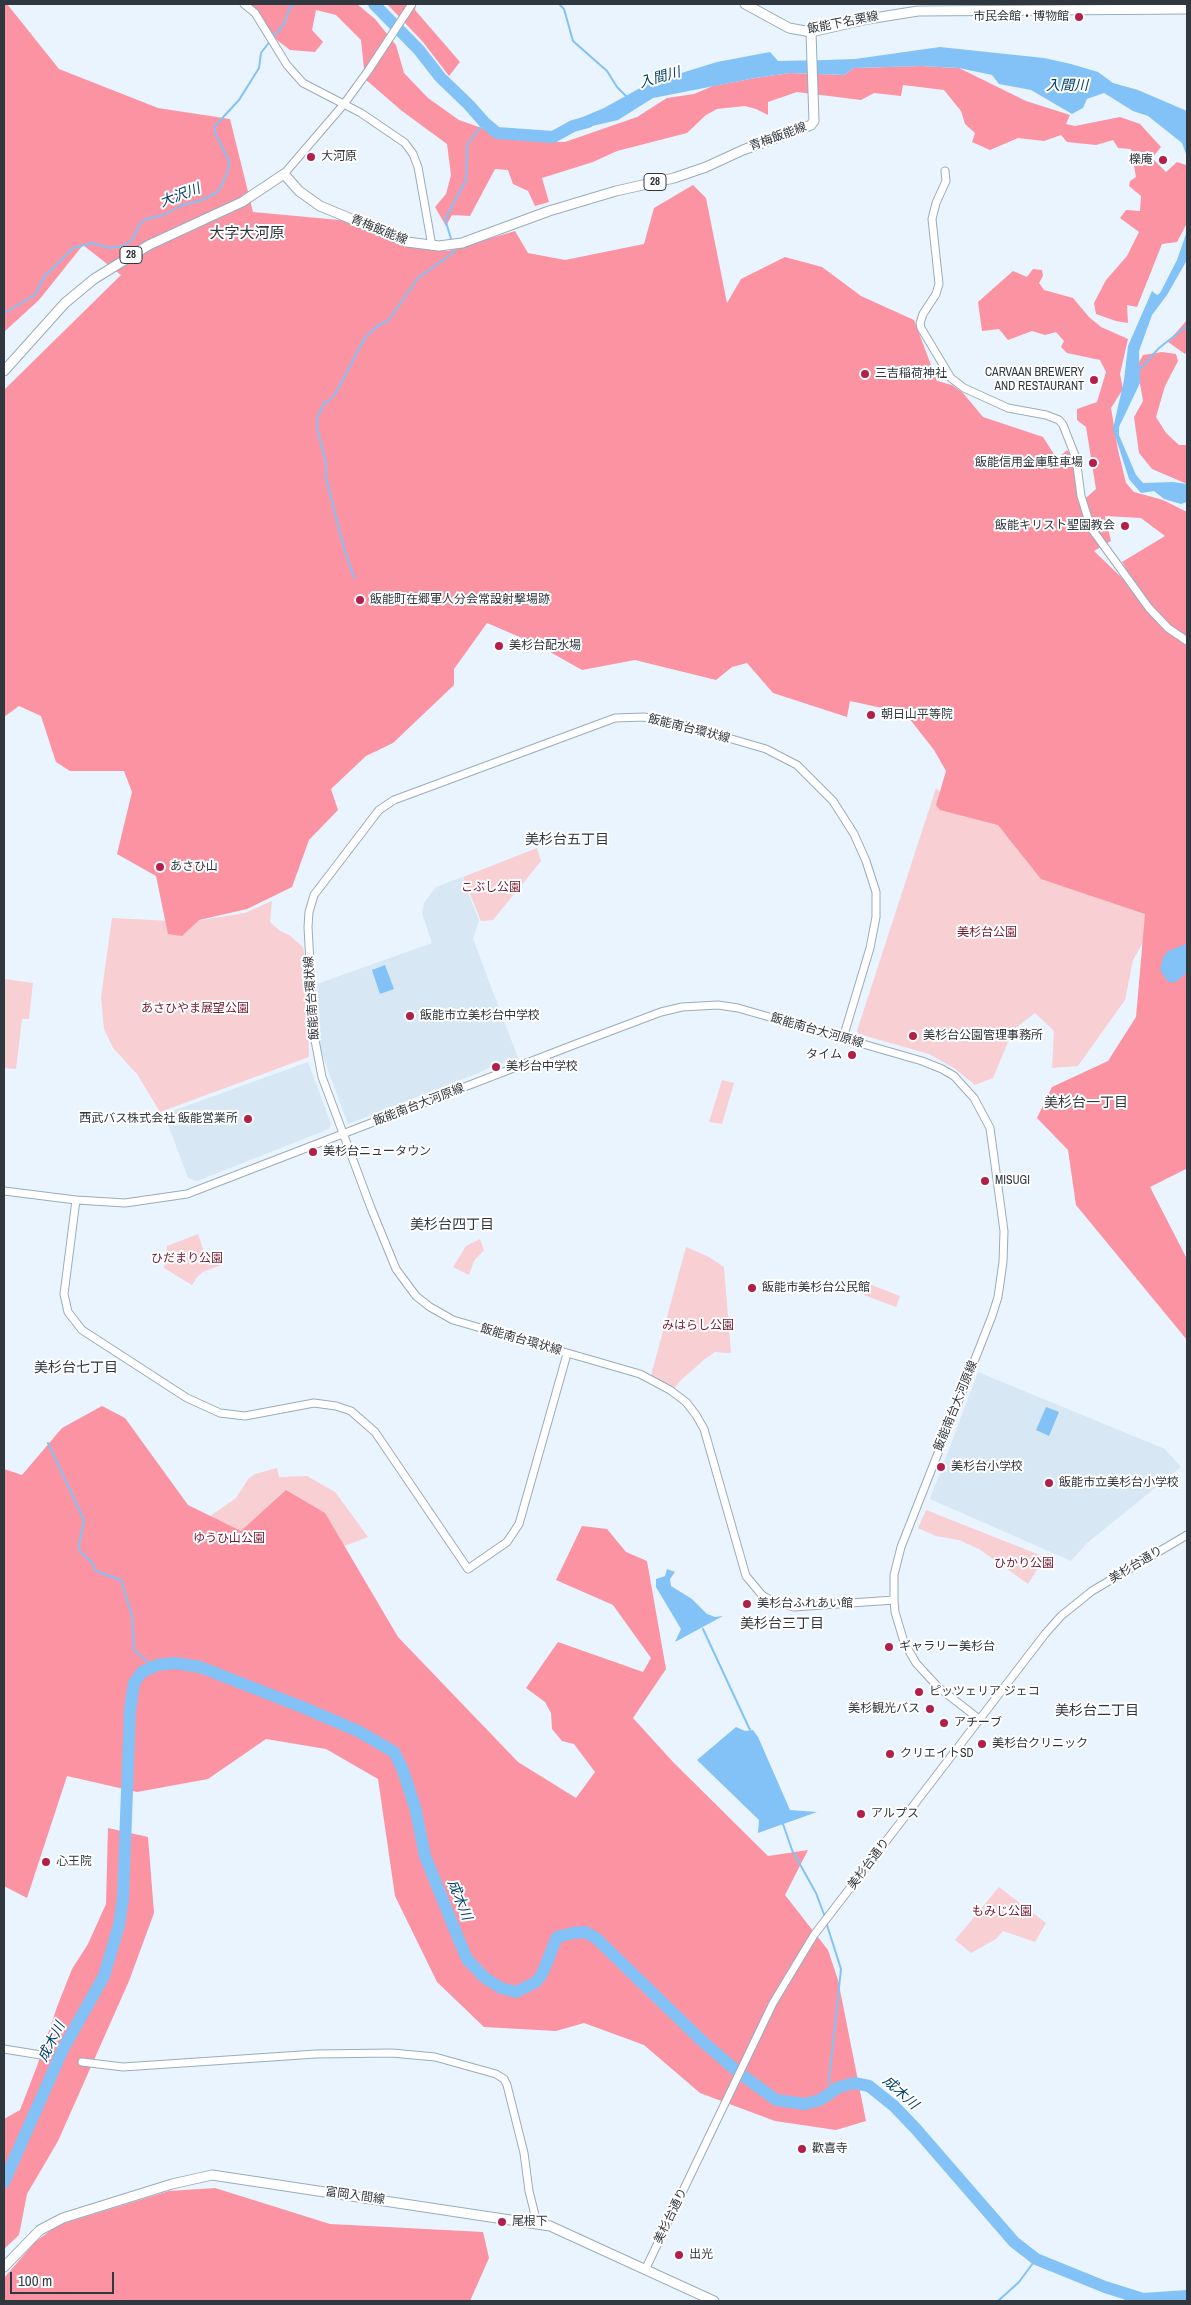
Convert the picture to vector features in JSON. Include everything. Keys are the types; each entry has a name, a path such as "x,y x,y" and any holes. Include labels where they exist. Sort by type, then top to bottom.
{"main road":[{"name":"飯能下名栗線","path":"744,4 788,28 811,32 868,18 918,11 1121,7 1187,9"},
{"name":"青梅飯能線","path":"284,174 299,191 320,206 407,242 432,246 462,243 549,211 616,190 674,178 811,125 814,121 811,32"},
{"name":"28","path":"4,371 65,303 94,279 149,245 242,202 284,174"},
{"name":"富岡入間線","path":"4,2267 40,2230 63,2218 180,2181 212,2176 537,2223 560,2230 714,2301"}],"street":[{"path":"244,4 255,13 280,55 303,83 383,126 405,143 413,154 418,167 432,246"},
{"path":"284,174 344,104 412,4"},
{"path":"945,171 946,181 936,203 932,219 939,284 921,319 921,328 951,378 964,388 1008,408 1046,414 1059,420 1063,425 1076,458 1081,496 1091,528 1153,613 1168,628 1187,641"},
{"name":"飯能南台環状線","path":"843,1038 870,948 876,917 876,892 866,861 854,834 833,801 797,765 766,749 662,720 644,717 615,718 394,800 378,810 314,896 308,927 316,1048 322,1077 396,1269 416,1296 430,1308 453,1320 650,1378 686,1402 704,1430 746,1576 762,1595 772,1601 794,1607 894,1600"},
{"name":"飯能南台大河原線","path":"4,1191 125,1204 187,1194 629,1024 682,1007 709,1005 738,1008 937,1067 954,1076 974,1098 986,1119 992,1137 1004,1232 1003,1262 998,1297 901,1547 894,1575 894,1600 904,1642 916,1663 938,1687 979,1720"},
{"path":"76,1200 64,1294 68,1312 82,1330 187,1398 220,1413 245,1416 314,1402 336,1406 351,1412 375,1432 468,1569 507,1542 519,1524 567,1354"},
{"name":"美杉台通り","path":"645,2270 758,2034 784,1983 814,1935 1045,1634 1061,1616 1092,1591 1187,1535"},
{"path":"4,2049 47,2056"},
{"path":"82,2062 123,2067 316,2054 392,2053 435,2057 496,2074 504,2079 507,2085 524,2153 529,2191 537,2223"}],"shaded area":[{"name":"飯能市立美杉台中学校","path":"462,877 479,920 473,939 518,1058 490,1067 348,1124 320,1049 317,984 432,943 422,913 424,903 436,887"},
{"name":"西武バス株式会社 飯能営業所","path":"308,1062 331,1124 329,1129 197,1181 188,1178 164,1114"},
{"name":"飯能市立美杉台小学校","path":"978,1372 1165,1449 1181,1467 1086,1544 1071,1561 930,1499"}],"green space":[{"path":"4,4 7,4 59,69 158,108 230,119 253,212 350,221 408,247 448,251 515,231 528,253 565,260 644,244 654,208 693,185 706,198 727,303 741,279 785,257 822,267 861,296 914,320 937,381 952,385 963,393 983,417 1043,437 1057,459 1067,450 1073,458 1079,504 1096,489 1086,427 1077,420 1077,409 1097,402 1106,372 1100,360 1067,353 1061,347 1064,341 1056,332 1045,335 1032,331 1008,340 999,329 982,331 978,302 1013,271 1027,277 1033,269 1042,270 1043,276 1039,283 1044,290 1073,298 1089,317 1101,327 1128,339 1120,374 1123,389 1111,408 1126,483 1134,492 1163,500 1187,512 1186,1169 1150,1187 1187,1259 1187,1340 1076,1205 1068,1150 1037,1118 1052,1087 1108,1061 1136,1017 1145,914 1041,879 998,825 940,810 936,805 946,771 934,750 905,713 850,701 847,717 773,693 747,663 732,667 716,680 635,660 582,670 536,644 487,623 454,669 454,685 393,743 366,756 331,789 338,810 309,840 292,887 247,909 199,920 182,936 168,934 156,876 117,854 132,792 124,771 70,771 56,762 41,716 19,706 4,717 4,390 121,275 83,245 39,300 4,332","holes":["1105,516 1141,518 1165,536 1122,562 1131,578 1122,578 1094,551 1111,541"]},
{"path":"251,4 357,4 375,19 396,45 404,73 428,98 459,120 515,140 565,142 637,117 667,98 694,94 713,86 755,78 790,73 844,75 854,68 921,66 959,68 1026,101 1070,115 1066,124 1075,126 1120,117 1140,124 1161,147 1152,158 1166,172 1177,162 1186,165 1187,223 1177,242 1162,244 1137,307 1127,305 1128,323 1096,314 1094,303 1106,280 1127,256 1139,232 1120,218 1126,210 1140,211 1141,196 1129,186 1130,181 1136,177 1131,149 1118,148 1113,140 1096,145 1067,142 1061,135 1044,141 1018,138 990,150 972,142 975,133 965,124 961,111 944,90 903,85 901,96 874,93 861,100 797,92 768,102 768,115 745,106 717,109 706,115 687,133 617,151 593,162 542,178 549,202 535,206 528,191 513,184 508,170 495,169 470,216 452,215 446,226 435,207 446,194 451,175 447,144 402,111 365,79 361,40 336,15 316,10 312,30 323,42 315,52 290,50 277,40"},
{"path":"387,4 416,4 415,10 460,62 449,76 423,42"},
{"path":"1187,320 1187,352 1185,354 1168,342"},
{"path":"1162,352 1176,354 1178,361 1165,386 1156,417 1166,433 1179,445 1187,445 1187,484 1152,469 1139,453 1134,417 1143,401 1137,366 1143,355"},
{"name":"美杉台公園","path":"936,788 949,800 1164,835 1147,935 1133,960 1125,1000 1078,1066 1052,1068 1054,1031 1035,1013 1013,1030 993,1078 975,1085 954,1068 929,1054 859,1034 857,1031"},
{"name":"こぶし公園","path":"537,848 541,861 493,920 481,921 463,877"},
{"name":"あさひやま展望公園","path":"272,901 270,922 303,947 306,963 309,1057 160,1112 137,1074 113,1048 104,1029 101,997 112,918 190,922 245,913"},
{"path":"4,979 33,983 29,1019 22,1019 16,1069 4,1068"},
{"path":"722,1080 734,1083 722,1124 709,1122"},
{"name":"ひだまり公園","path":"198,1234 204,1252 222,1258 224,1264 203,1272 192,1285 164,1268 167,1246"},
{"path":"480,1239 484,1250 474,1261 469,1275 453,1267 466,1246"},
{"name":"みはらし公園","path":"686,1247 709,1257 724,1267 731,1353 715,1352 682,1379 672,1391 650,1379"},
{"path":"869,1284 900,1296 896,1307 864,1295"},
{"path":"102,1406 125,1418 188,1505 241,1531 286,1490 325,1513 398,1637 518,1762 576,1798 595,1772 574,1744 562,1741 552,1729 551,1713 545,1702 526,1688 558,1642 643,1672 651,1658 613,1605 556,1580 582,1526 607,1529 626,1552 647,1561 666,1669 633,1718 674,1763 768,1856 808,1850 785,1895 828,1950 838,1980 866,2121 836,2130 775,2121 700,2093 644,2045 584,2023 556,2031 484,2027 437,1982 395,1896 378,1779 326,1749 266,1739 208,1779 137,1792 67,1776 27,1898 4,1886 4,1469 22,1475 62,1428"},
{"name":"ゆうひ山公園","path":"277,1468 279,1477 307,1476 335,1492 368,1537 224,1586 189,1531 236,1498 248,1479 255,1474"},
{"name":"ひかり公園","path":"926,1510 1045,1557 1028,1584 979,1549 959,1540 936,1536 918,1528"},
{"path":"108,1828 148,1837 154,1913 129,1981 58,2141 27,2194 19,2235 4,2249 4,2119 20,2110 72,1969 88,1944 106,1904"},
{"name":"もみじ公園","path":"999,1887 1046,1923 1035,1942 1003,1931 996,1939 971,1953 955,1940"},
{"path":"215,2188 330,2224 483,2232 489,2258 470,2301 4,2301 4,2278 35,2242 58,2225 169,2191"}],"water":[{"name":"入間川","path":"940,47 1044,58 1071,64 1098,72 1113,83 1138,90 1187,111 1187,157 1182,143 1148,116 1133,111 1104,93 1087,99 1083,108 1072,114 1031,90 999,84 992,75 959,68 921,66 854,68 844,75 790,73 653,98 618,120 575,130 571,122 604,108 649,83 717,62 770,52 778,61 826,60 855,59"},
{"path":"1187,231 1187,260 1167,295 1152,315 1139,351 1140,383 1119,427 1119,435 1136,475 1143,483 1173,482 1187,484 1187,502 1181,504 1164,499 1154,491 1141,493 1129,479 1113,429 1124,380 1128,346 1152,291 1157,295 1160,293 1177,260"},
{"path":"1186,944 1187,972 1176,982 1168,982 1160,970 1163,957 1168,951"},
{"path":"385,965 394,989 380,994 372,970"},
{"path":"1046,1407 1059,1412 1049,1436 1036,1430"},
{"path":"667,1569 675,1572 670,1579 671,1586 692,1599 707,1614 715,1617 723,1616 675,1642 681,1629 656,1587 656,1579 665,1576"},
{"path":"736,1727 745,1731 753,1730 758,1737 790,1810 817,1812 758,1833 759,1820 697,1760"}],"waterway":[{"name":"大沢川","path":"273,37 284,24 290,7 295,4"},
{"name":"入間川","path":"374,4 419,50 440,77 497,133 553,137 573,126 588,122"},
{"path":"559,4 564,9 573,41 607,71 617,87 627,97"},
{"name":"大沢川","path":"4,313 35,295 44,277 73,248 92,243 110,248 123,246 132,240 140,224 146,219 164,215 180,206 202,200 216,193 221,187 229,167 229,161 215,133 215,126 239,100 259,68 261,53 270,41"},
{"path":"452,242 445,219 466,180 467,145 484,122"},
{"path":"354,578 343,545 326,478 326,463 317,428 318,416 325,402 329,401 337,391 364,339 377,326 388,321 418,278 454,252 453,246"},
{"name":"入間川","path":"1139,370 1159,348 1187,326"},
{"path":"48,1443 84,1520 79,1545 80,1552 91,1561 96,1571 121,1580 132,1616 134,1650 154,1667"},
{"path":"703,1629 750,1730"},
{"name":"成木川","path":"4,2182 63,2049 104,1976 119,1925 123,1898 130,1710 134,1683 142,1672 157,1665 175,1663 200,1667 302,1707 358,1731 394,1752 402,1768 415,1807 425,1856 467,1959 485,1978 501,1988 516,1992 536,1982 542,1974 557,1937 585,1932 596,1938 701,2040 738,2072 776,2100 805,2104 820,2100 839,2087 854,2083 869,2086 894,2106 1014,2242 1036,2259 1105,2287 1143,2299 1187,2296"},
{"path":"783,1824 792,1850 816,1893 825,1917"},
{"path":"826,1922 841,1969 829,2080 833,2091"},
{"path":"998,2301 1019,2282 1036,2259"},
{"name":"成木川","path":"1125,2301 1127,2294"}],"place":[{"name":"市民会館・博物館","path":"1079,17"},
{"name":"大河原","path":"311,157"},
{"name":"櫟庵","path":"1163,160"},
{"name":"三吉稲荷神社","path":"865,374"},
{"name":"CARVAAN BREWERY AND RESTAURANT","path":"1094,380"},
{"name":"飯能信用金庫駐車場","path":"1093,463"},
{"name":"飯能キリスト聖園教会","path":"1125,526"},
{"name":"飯能町在郷軍人分会常設射撃場跡","path":"360,600"},
{"name":"美杉台配水場","path":"499,646"},
{"name":"朝日山平等院","path":"871,715"},
{"name":"あさひ山","path":"160,867"},
{"name":"飯能市立美杉台中学校","path":"410,1016"},
{"name":"美杉台公園管理事務所","path":"913,1036"},
{"name":"タイム","path":"852,1055"},
{"name":"美杉台中学校","path":"496,1067"},
{"name":"西武バス株式会社 飯能営業所","path":"248,1119"},
{"name":"美杉台ニュータウン","path":"313,1152"},
{"name":"MISUGI","path":"985,1181"},
{"name":"飯能市美杉台公民館","path":"752,1288"},
{"name":"美杉台小学校","path":"941,1467"},
{"name":"飯能市立美杉台小学校","path":"1049,1483"},
{"name":"美杉台ふれあい館","path":"747,1604"},
{"name":"ギャラリー美杉台","path":"889,1647"},
{"name":"ピッツェリア ジェコ","path":"919,1692"},
{"name":"美杉観光バス","path":"930,1709"},
{"name":"アチーブ","path":"944,1723"},
{"name":"美杉台クリニック","path":"982,1744"},
{"name":"クリエイトSD","path":"890,1754"},
{"name":"アルプス","path":"861,1814"},
{"name":"心王院","path":"46,1862"},
{"name":"歡喜寺","path":"802,2149"},
{"name":"尾根下","path":"502,2222"},
{"name":"出光","path":"679,2255"}],"district":[{"name":"大字大河原","path":"247,234"},
{"name":"美杉台五丁目","path":"567,840"},
{"name":"美杉台一丁目","path":"1086,1103"},
{"name":"美杉台四丁目","path":"452,1225"},
{"name":"美杉台七丁目","path":"76,1368"},
{"name":"美杉台三丁目","path":"782,1624"},
{"name":"美杉台二丁目","path":"1097,1711"}]}
